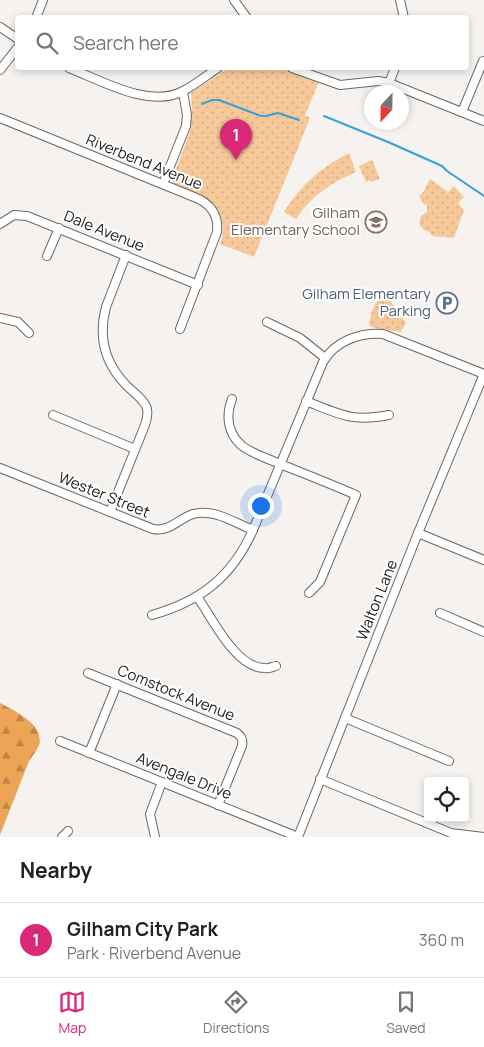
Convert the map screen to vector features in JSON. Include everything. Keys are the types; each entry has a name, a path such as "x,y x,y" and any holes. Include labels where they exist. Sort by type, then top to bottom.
{"street":[{"path":"37,15 43,0"},
{"path":"234,0 245,15"},
{"path":"400,0 403,15"},
{"path":"0,27 15,37"},
{"path":"0,70 15,51"},
{"path":"462,112 483,61"},
{"path":"74,70 142,95 162,97 183,92 215,70"},
{"path":"298,70 340,85 378,81 389,83 484,121"},
{"path":"389,83 395,70"},
{"path":"163,184 186,126 187,115 183,92"},
{"name":"Riverbend Avenue","path":"0,118 206,203 216,217 218,228 180,329"},
{"name":"Dale Avenue","path":"0,224 9,218 21,215 27,216 198,285"},
{"path":"48,256 59,228"},
{"path":"110,512 145,425 147,409 112,367 104,349 102,338 106,307 126,255"},
{"path":"0,318 18,322 28,333"},
{"path":"267,322 300,338 326,358"},
{"path":"152,615 198,598 228,572 242,553 306,401 326,358 336,347 352,338 369,334 384,334 484,374"},
{"name":"Walton Lane","path":"298,837 418,533 484,374"},
{"path":"232,399 228,408 228,421 236,439 248,450 356,495 320,582 310,593"},
{"path":"306,401 354,419 389,416"},
{"path":"54,415 135,449"},
{"name":"Wester Street","path":"0,468 149,528 158,530 172,527 187,512 213,514 253,530"},
{"path":"418,533 483,557"},
{"path":"198,598 232,649 241,658 263,668 276,666"},
{"path":"440,613 484,632"},
{"name":"Comstock Avenue","path":"88,672 237,733 240,736 243,742 242,746 218,805"},
{"path":"89,753 117,684"},
{"path":"345,718 449,760"},
{"name":"Avengale Drive","path":"60,741 298,837"},
{"path":"320,780 451,833 484,837"},
{"path":"155,837 150,814 162,782"}],"shaded area":[{"path":"226,70 286,70 319,82 305,115 310,118 254,257 220,244 223,224 217,210 205,198 178,186 172,180 190,132 192,115 191,93"},
{"path":"349,153 356,172 315,196 296,219 284,212 312,178 329,164"},
{"path":"372,160 380,179 366,182 359,166"},
{"path":"430,179 448,192 454,186 464,197 458,203 464,210 454,238 432,236 430,232 424,230 419,224 421,216 427,212 427,206 422,202 419,195 422,194"},
{"path":"383,297 390,301 406,323 401,332 374,328 369,325 371,313 377,301"}],"green space":[{"path":"0,703 33,724 39,734 40,742 28,763 0,835"}],"waterway":[{"path":"202,104 212,100 219,100 261,116 278,113 299,120"},
{"path":"324,116 442,166 484,196"}],"place":[{"name":"Gilham City Park","path":"236,160"},
{"name":"Gilham Elementary School","path":"376,222"},
{"name":"Gilham Elementary Parking","path":"447,303"}]}
